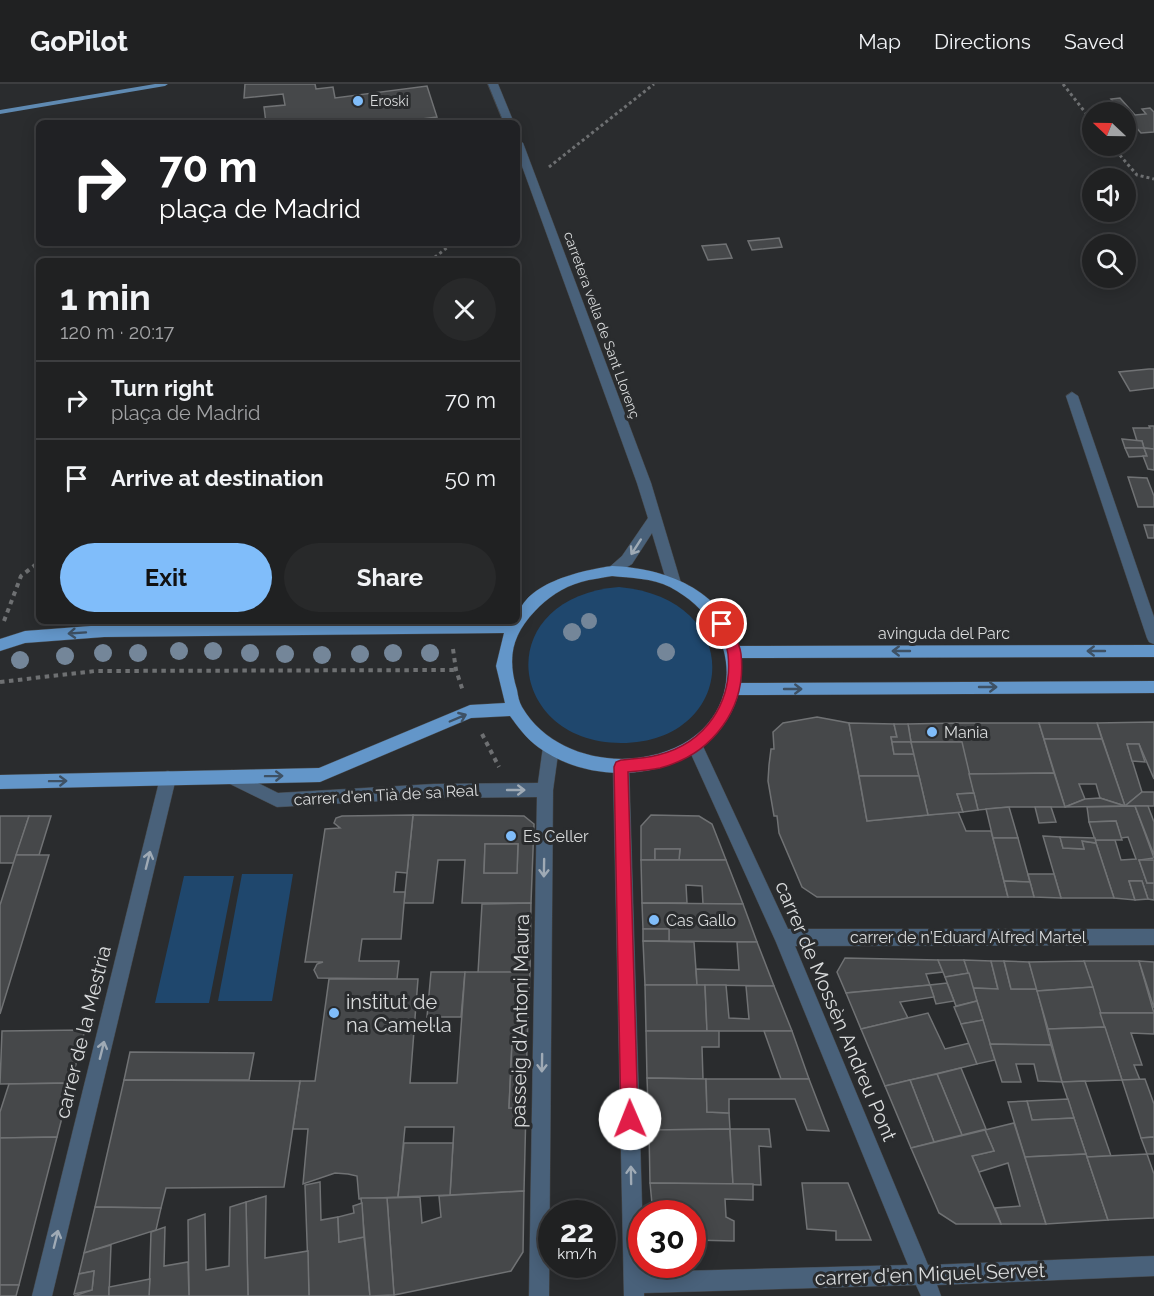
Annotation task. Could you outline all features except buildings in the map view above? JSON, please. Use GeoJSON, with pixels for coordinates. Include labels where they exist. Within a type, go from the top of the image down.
{"type":"FeatureCollection","features":[{"type":"Feature","properties":{"kind":"main road"},"geometry":{"type":"LineString","coordinates":[[515,624],[503,668],[514,709],[530,730],[551,747],[584,761],[621,767],[660,761],[695,745],[721,720],[735,689],[734,652],[722,624],[702,600],[674,583],[644,573],[612,571],[572,579],[537,598],[520,619]]}},
{"type":"Feature","properties":{"kind":"main road"},"geometry":{"type":"LineString","coordinates":[[0,645],[25,637],[104,631],[513,627]]}},
{"type":"Feature","properties":{"kind":"main road","name":"avinguda del Parc"},"geometry":{"type":"LineString","coordinates":[[734,652],[1154,651]]}},
{"type":"Feature","properties":{"kind":"main road"},"geometry":{"type":"LineString","coordinates":[[735,689],[1154,687]]}},
{"type":"Feature","properties":{"kind":"main road","name":"carrer d'en Tià de sa Real"},"geometry":{"type":"LineString","coordinates":[[0,782],[320,775],[470,712],[514,709]]}},
{"type":"Feature","properties":{"kind":"street"},"geometry":{"type":"LineString","coordinates":[[493,84],[508,120]]}},
{"type":"Feature","properties":{"kind":"street","name":"carretera vella de Sant Llorenç"},"geometry":{"type":"LineString","coordinates":[[520,148],[644,483],[674,583]]}},
{"type":"Feature","properties":{"kind":"street"},"geometry":{"type":"LineString","coordinates":[[1072,396],[1154,638]]}},
{"type":"Feature","properties":{"kind":"street"},"geometry":{"type":"LineString","coordinates":[[612,571],[627,560],[655,518]]}},
{"type":"Feature","properties":{"kind":"street","name":"carrer de Mossèn Andreu Pont"},"geometry":{"type":"LineString","coordinates":[[695,745],[783,938],[930,1296]]}},
{"type":"Feature","properties":{"kind":"street","name":"passeig d'Antoni Maura"},"geometry":{"type":"LineString","coordinates":[[539,1296],[545,790],[551,747]]}},
{"type":"Feature","properties":{"kind":"street"},"geometry":{"type":"LineString","coordinates":[[621,767],[634,1290]]}},
{"type":"Feature","properties":{"kind":"street","name":"carrer d'en Tià de sa Real"},"geometry":{"type":"LineString","coordinates":[[232,777],[277,800],[435,791],[545,790]]}},
{"type":"Feature","properties":{"kind":"street","name":"carrer de la Mestria"},"geometry":{"type":"LineString","coordinates":[[42,1296],[168,778]]}},
{"type":"Feature","properties":{"kind":"street","name":"carrer de n'Eduard Alfred Martel"},"geometry":{"type":"LineString","coordinates":[[783,938],[1154,937]]}},
{"type":"Feature","properties":{"kind":"street","name":"carrer d'en Miquel Servet"},"geometry":{"type":"LineString","coordinates":[[634,1290],[1154,1266]]}},
{"type":"Feature","properties":{"kind":"path"},"geometry":{"type":"LineString","coordinates":[[533,182],[555,161],[654,84]]}},
{"type":"Feature","properties":{"kind":"path"},"geometry":{"type":"LineString","coordinates":[[1063,84],[1082,108]]}},
{"type":"Feature","properties":{"kind":"path"},"geometry":{"type":"LineString","coordinates":[[1121,156],[1137,175],[1154,179]]}},
{"type":"Feature","properties":{"kind":"path"},"geometry":{"type":"LineString","coordinates":[[434,258],[449,246]]}},
{"type":"Feature","properties":{"kind":"path"},"geometry":{"type":"LineString","coordinates":[[3,625],[21,576],[36,564]]}},
{"type":"Feature","properties":{"kind":"path"},"geometry":{"type":"LineString","coordinates":[[0,682],[95,671],[456,670]]}},
{"type":"Feature","properties":{"kind":"shaded area"},"geometry":{"type":"Polygon","coordinates":[[[619,587],[661,597],[690,616],[707,642],[712,670],[706,697],[688,720],[660,737],[621,743],[583,737],[554,720],[536,697],[528,669],[532,641],[548,616],[577,597],[619,587]]]}},
{"type":"Feature","properties":{"kind":"shaded area"},"geometry":{"type":"Polygon","coordinates":[[[242,874],[293,874],[272,1001],[218,1001],[242,874]]]}},
{"type":"Feature","properties":{"kind":"shaded area"},"geometry":{"type":"Polygon","coordinates":[[[184,876],[234,876],[209,1003],[155,1003],[184,876]]]}},
{"type":"Feature","properties":{"kind":"waterway"},"geometry":{"type":"LineString","coordinates":[[0,112],[165,84]]}},
{"type":"Feature","properties":{"kind":"place","name":"Eroski"},"geometry":{"type":"Point","coordinates":[358,101]}},
{"type":"Feature","properties":{"kind":"place","name":"Mania"},"geometry":{"type":"Point","coordinates":[932,732]}},
{"type":"Feature","properties":{"kind":"place","name":"Es Celler"},"geometry":{"type":"Point","coordinates":[511,836]}},
{"type":"Feature","properties":{"kind":"place","name":"Cas Gallo"},"geometry":{"type":"Point","coordinates":[654,920]}},
{"type":"Feature","properties":{"kind":"place","name":"institut de na Camel·la"},"geometry":{"type":"Point","coordinates":[334,1013]}},
{"type":"Feature","properties":{"kind":"route"},"geometry":{"type":"LineString","coordinates":[[630,1119],[621,767],[660,761],[695,745],[721,720],[735,689],[734,652],[722,624]]}}]}
